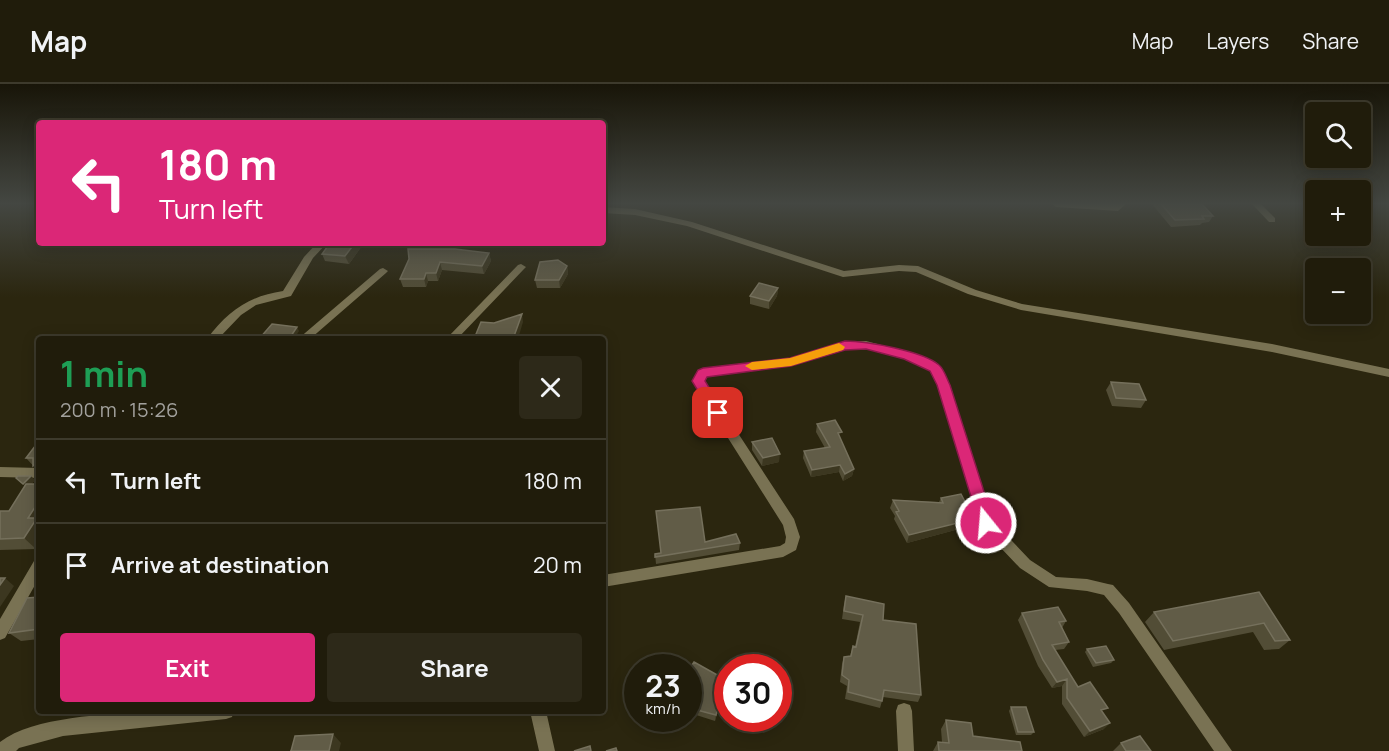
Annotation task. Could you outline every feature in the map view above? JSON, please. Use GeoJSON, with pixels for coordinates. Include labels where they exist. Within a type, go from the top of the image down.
{"type":"FeatureCollection","features":[{"type":"Feature","properties":{"kind":"street"},"geometry":{"type":"LineString","coordinates":[[722,235],[843,274],[899,268],[918,269],[972,292],[1021,307],[1272,348],[1389,373]]}},
{"type":"Feature","properties":{"kind":"street"},"geometry":{"type":"LineString","coordinates":[[215,336],[247,303],[269,296],[287,294],[309,257],[319,246]]}},
{"type":"Feature","properties":{"kind":"street"},"geometry":{"type":"LineString","coordinates":[[454,336],[521,267]]}},
{"type":"Feature","properties":{"kind":"street"},"geometry":{"type":"LineString","coordinates":[[307,336],[383,271]]}},
{"type":"Feature","properties":{"kind":"street"},"geometry":{"type":"LineString","coordinates":[[606,580],[783,551],[791,546],[793,537],[789,523],[707,397],[698,381],[703,373],[791,362],[845,346],[866,345],[908,356],[935,368],[944,385],[986,523],[1025,564],[1054,583],[1087,585],[1108,590],[1124,608],[1224,751]]}},
{"type":"Feature","properties":{"kind":"street"},"geometry":{"type":"LineString","coordinates":[[0,472],[36,473]]}},
{"type":"Feature","properties":{"kind":"street"},"geometry":{"type":"LineString","coordinates":[[0,633],[36,570]]}},
{"type":"Feature","properties":{"kind":"street"},"geometry":{"type":"LineString","coordinates":[[904,711],[906,751]]}},
{"type":"Feature","properties":{"kind":"street"},"geometry":{"type":"LineString","coordinates":[[2,751],[15,741],[63,728],[179,714]]}},
{"type":"Feature","properties":{"kind":"street"},"geometry":{"type":"LineString","coordinates":[[539,714],[547,751]]}},
{"type":"Feature","properties":{"kind":"building"},"geometry":{"type":"Polygon","coordinates":[[[328,246],[353,246],[345,256],[322,254],[328,246]]]}},
{"type":"Feature","properties":{"kind":"building"},"geometry":{"type":"Polygon","coordinates":[[[408,249],[455,249],[489,253],[482,266],[440,262],[436,273],[426,273],[424,279],[400,279],[409,259],[408,249]]]}},
{"type":"Feature","properties":{"kind":"building"},"geometry":{"type":"Polygon","coordinates":[[[558,260],[567,266],[559,280],[535,280],[540,262],[558,260]]]}},
{"type":"Feature","properties":{"kind":"building"},"geometry":{"type":"Polygon","coordinates":[[[759,283],[778,288],[769,301],[750,296],[759,283]]]}},
{"type":"Feature","properties":{"kind":"building"},"geometry":{"type":"Polygon","coordinates":[[[522,314],[514,336],[475,336],[481,322],[494,323],[522,314]]]}},
{"type":"Feature","properties":{"kind":"building"},"geometry":{"type":"Polygon","coordinates":[[[272,324],[297,327],[291,336],[262,336],[272,324]]]}},
{"type":"Feature","properties":{"kind":"building"},"geometry":{"type":"Polygon","coordinates":[[[1111,382],[1139,384],[1146,400],[1116,398],[1111,382]]]}},
{"type":"Feature","properties":{"kind":"building"},"geometry":{"type":"Polygon","coordinates":[[[835,420],[842,432],[838,433],[854,469],[845,474],[840,465],[812,470],[804,451],[830,447],[817,424],[835,420]]]}},
{"type":"Feature","properties":{"kind":"building"},"geometry":{"type":"Polygon","coordinates":[[[772,438],[780,454],[763,458],[752,442],[772,438]]]}},
{"type":"Feature","properties":{"kind":"building"},"geometry":{"type":"Polygon","coordinates":[[[36,445],[36,464],[33,466],[33,458],[26,458],[36,445]]]}},
{"type":"Feature","properties":{"kind":"building"},"geometry":{"type":"Polygon","coordinates":[[[31,476],[23,484],[16,478],[31,476]]]}},
{"type":"Feature","properties":{"kind":"building"},"geometry":{"type":"Polygon","coordinates":[[[26,484],[36,484],[36,506],[28,518],[36,520],[24,538],[0,539],[0,511],[9,511],[26,484]]]}},
{"type":"Feature","properties":{"kind":"building"},"geometry":{"type":"Polygon","coordinates":[[[961,494],[974,519],[909,535],[896,512],[899,511],[893,500],[943,503],[941,498],[961,494]]]}},
{"type":"Feature","properties":{"kind":"building"},"geometry":{"type":"Polygon","coordinates":[[[700,507],[705,542],[736,534],[740,543],[655,557],[655,554],[661,553],[656,511],[700,507]]]}},
{"type":"Feature","properties":{"kind":"building"},"geometry":{"type":"Polygon","coordinates":[[[1259,592],[1290,640],[1275,641],[1264,623],[1173,641],[1154,612],[1259,592]]]}},
{"type":"Feature","properties":{"kind":"building"},"geometry":{"type":"Polygon","coordinates":[[[846,596],[884,604],[883,620],[916,624],[921,695],[884,690],[882,701],[848,692],[849,680],[842,675],[844,657],[851,656],[853,646],[856,647],[863,615],[844,611],[846,596]]]}},
{"type":"Feature","properties":{"kind":"building"},"geometry":{"type":"Polygon","coordinates":[[[36,597],[36,629],[9,633],[27,598],[36,597]]]}},
{"type":"Feature","properties":{"kind":"building"},"geometry":{"type":"Polygon","coordinates":[[[1058,607],[1066,621],[1059,622],[1069,642],[1052,645],[1078,687],[1090,682],[1108,708],[1101,710],[1110,723],[1090,731],[1067,698],[1067,679],[1057,682],[1043,660],[1022,613],[1058,607]]]}},
{"type":"Feature","properties":{"kind":"building"},"geometry":{"type":"Polygon","coordinates":[[[1106,646],[1114,660],[1096,663],[1087,649],[1106,646]]]}},
{"type":"Feature","properties":{"kind":"building"},"geometry":{"type":"Polygon","coordinates":[[[702,666],[714,673],[714,714],[702,711],[702,666]]]}},
{"type":"Feature","properties":{"kind":"building"},"geometry":{"type":"Polygon","coordinates":[[[1011,707],[1026,707],[1034,732],[1018,732],[1011,707]]]}},
{"type":"Feature","properties":{"kind":"building"},"geometry":{"type":"Polygon","coordinates":[[[946,720],[971,723],[973,736],[1020,742],[1022,751],[939,751],[938,742],[949,743],[946,720]]]}},
{"type":"Feature","properties":{"kind":"building"},"geometry":{"type":"Polygon","coordinates":[[[333,734],[329,751],[291,751],[295,736],[333,734]]]}},
{"type":"Feature","properties":{"kind":"building"},"geometry":{"type":"Polygon","coordinates":[[[1140,736],[1151,751],[1126,751],[1121,743],[1140,736]]]}},
{"type":"Feature","properties":{"kind":"building"},"geometry":{"type":"Polygon","coordinates":[[[590,746],[591,751],[574,751],[590,746]]]}},
{"type":"Feature","properties":{"kind":"slow traffic"},"geometry":{"type":"LineString","coordinates":[[752,366],[791,362],[839,347]]}},
{"type":"Feature","properties":{"kind":"route"},"geometry":{"type":"LineString","coordinates":[[718,413],[698,381],[703,373],[791,362],[845,346],[866,345],[908,356],[935,368],[944,385],[986,523]]}}]}
